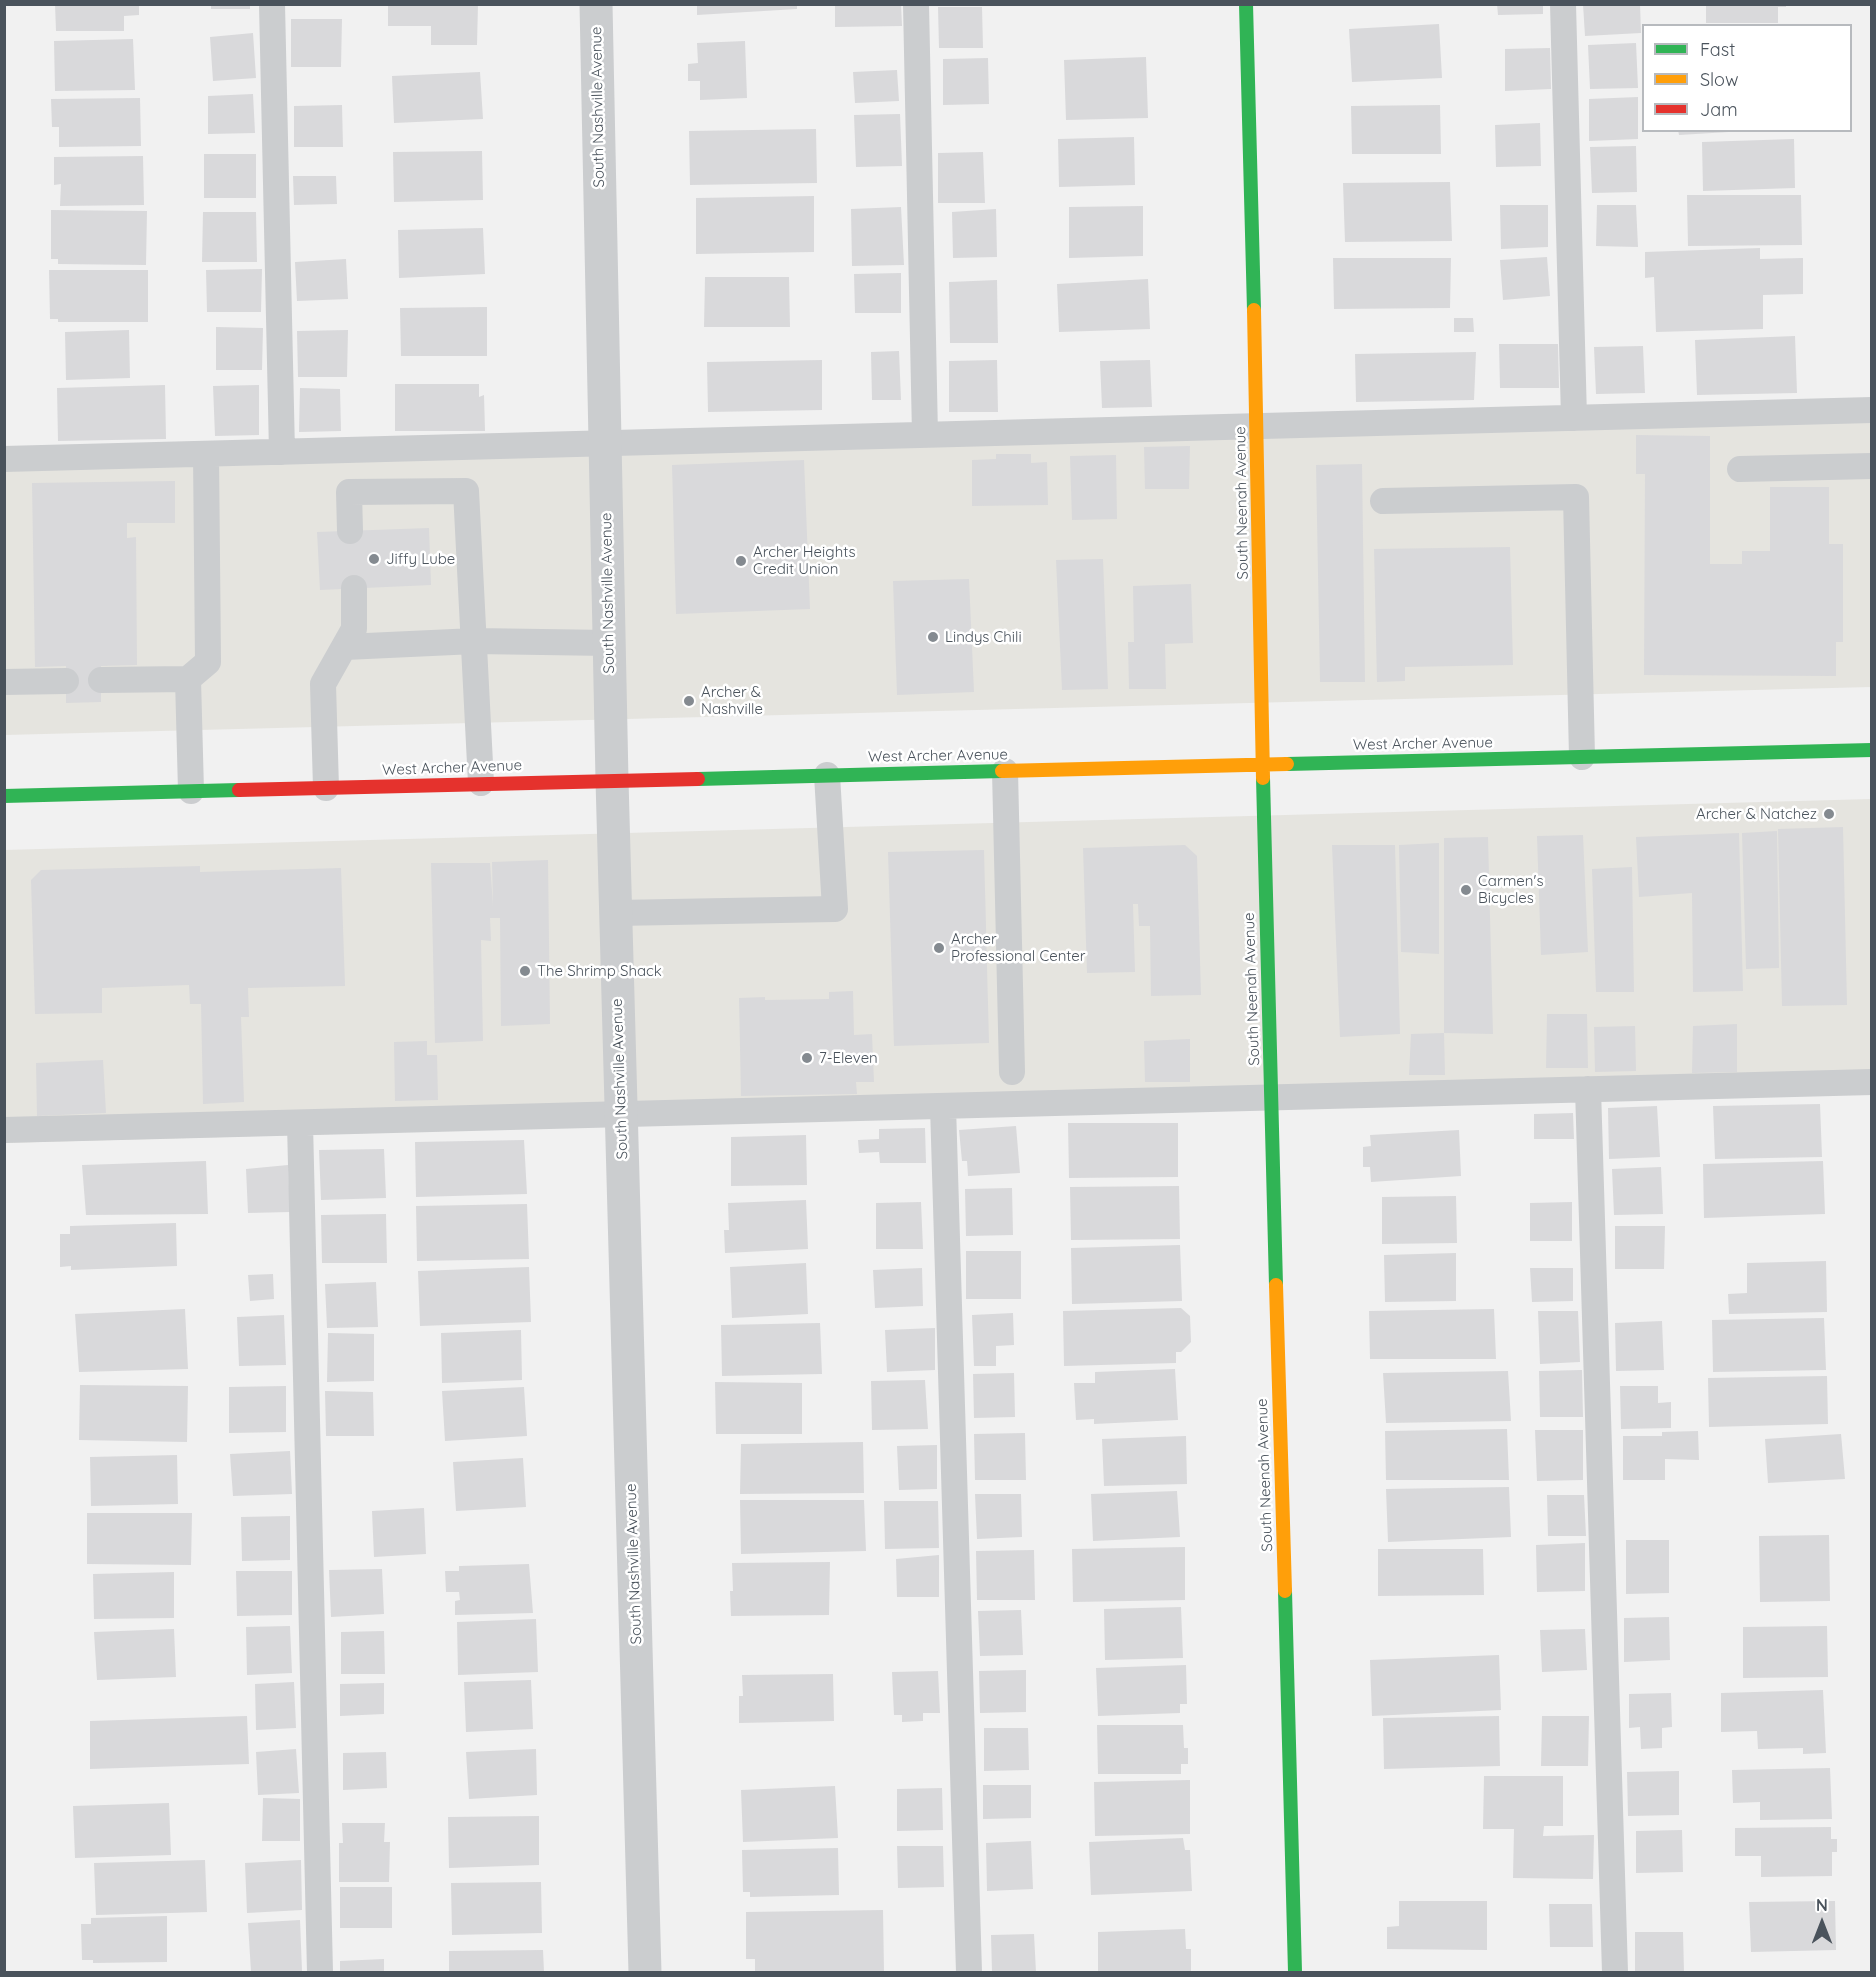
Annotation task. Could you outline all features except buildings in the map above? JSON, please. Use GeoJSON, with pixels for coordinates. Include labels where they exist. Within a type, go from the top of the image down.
{"type":"FeatureCollection","features":[{"type":"Feature","properties":{"kind":"street","name":"South Nashville Avenue"},"geometry":{"type":"LineString","coordinates":[[596,4],[612,780],[645,1972]]}},
{"type":"Feature","properties":{"kind":"street","name":"South Neenah Avenue"},"geometry":{"type":"LineString","coordinates":[[1246,4],[1257,426],[1262,764],[1295,1972]]}},
{"type":"Feature","properties":{"kind":"street","name":"West Archer Avenue"},"geometry":{"type":"LineString","coordinates":[[4,796],[1872,750]]}},
{"type":"Feature","properties":{"kind":"lane"},"geometry":{"type":"LineString","coordinates":[[272,4],[282,452]]}},
{"type":"Feature","properties":{"kind":"lane"},"geometry":{"type":"LineString","coordinates":[[916,4],[925,435]]}},
{"type":"Feature","properties":{"kind":"lane"},"geometry":{"type":"LineString","coordinates":[[1563,4],[1574,418]]}},
{"type":"Feature","properties":{"kind":"lane"},"geometry":{"type":"LineString","coordinates":[[4,459],[1872,410]]}},
{"type":"Feature","properties":{"kind":"lane"},"geometry":{"type":"LineString","coordinates":[[101,680],[188,679],[208,663],[206,454]]}},
{"type":"Feature","properties":{"kind":"lane"},"geometry":{"type":"LineString","coordinates":[[1740,469],[1872,466]]}},
{"type":"Feature","properties":{"kind":"lane"},"geometry":{"type":"LineString","coordinates":[[350,531],[349,492],[466,491],[481,783]]}},
{"type":"Feature","properties":{"kind":"lane"},"geometry":{"type":"LineString","coordinates":[[1383,501],[1576,497],[1582,757]]}},
{"type":"Feature","properties":{"kind":"lane"},"geometry":{"type":"LineString","coordinates":[[326,788],[323,684],[354,629],[354,588]]}},
{"type":"Feature","properties":{"kind":"lane"},"geometry":{"type":"LineString","coordinates":[[345,647],[475,641],[609,643]]}},
{"type":"Feature","properties":{"kind":"lane"},"geometry":{"type":"LineString","coordinates":[[188,679],[191,791]]}},
{"type":"Feature","properties":{"kind":"lane"},"geometry":{"type":"LineString","coordinates":[[4,682],[66,681]]}},
{"type":"Feature","properties":{"kind":"lane"},"geometry":{"type":"LineString","coordinates":[[1005,771],[1012,1072]]}},
{"type":"Feature","properties":{"kind":"lane"},"geometry":{"type":"LineString","coordinates":[[616,913],[836,909],[827,775]]}},
{"type":"Feature","properties":{"kind":"lane"},"geometry":{"type":"LineString","coordinates":[[4,1130],[1872,1082]]}},
{"type":"Feature","properties":{"kind":"lane"},"geometry":{"type":"LineString","coordinates":[[1588,1089],[1615,1972]]}},
{"type":"Feature","properties":{"kind":"lane"},"geometry":{"type":"LineString","coordinates":[[943,1106],[969,1972]]}},
{"type":"Feature","properties":{"kind":"lane"},"geometry":{"type":"LineString","coordinates":[[300,1123],[320,1972]]}},
{"type":"Feature","properties":{"kind":"shaded area"},"geometry":{"type":"Polygon","coordinates":[[[1871,411],[1871,687],[5,735],[4,465],[1871,411]]]}},
{"type":"Feature","properties":{"kind":"shaded area"},"geometry":{"type":"Polygon","coordinates":[[[1871,799],[1871,1092],[5,1143],[4,850],[1871,799]]]}},
{"type":"Feature","properties":{"kind":"traffic: fast"},"geometry":{"type":"LineString","coordinates":[[1246,4],[1254,310]]}},
{"type":"Feature","properties":{"kind":"traffic: fast"},"geometry":{"type":"LineString","coordinates":[[1287,764],[1872,750]]}},
{"type":"Feature","properties":{"kind":"traffic: fast"},"geometry":{"type":"LineString","coordinates":[[698,779],[1002,771]]}},
{"type":"Feature","properties":{"kind":"traffic: fast"},"geometry":{"type":"LineString","coordinates":[[1263,778],[1276,1285]]}},
{"type":"Feature","properties":{"kind":"traffic: fast"},"geometry":{"type":"LineString","coordinates":[[4,796],[239,790]]}},
{"type":"Feature","properties":{"kind":"traffic: fast"},"geometry":{"type":"LineString","coordinates":[[1285,1591],[1295,1972]]}},
{"type":"Feature","properties":{"kind":"traffic: slow"},"geometry":{"type":"LineString","coordinates":[[1254,310],[1263,778]]}},
{"type":"Feature","properties":{"kind":"traffic: slow"},"geometry":{"type":"LineString","coordinates":[[1002,771],[1287,764]]}},
{"type":"Feature","properties":{"kind":"traffic: slow"},"geometry":{"type":"LineString","coordinates":[[1276,1285],[1285,1591]]}},
{"type":"Feature","properties":{"kind":"traffic: jam"},"geometry":{"type":"LineString","coordinates":[[239,790],[698,779]]}},
{"type":"Feature","properties":{"kind":"place","name":"Jiffy Lube"},"geometry":{"type":"Point","coordinates":[374,559]}},
{"type":"Feature","properties":{"kind":"place","name":"Archer Heights Credit Union"},"geometry":{"type":"Point","coordinates":[741,561]}},
{"type":"Feature","properties":{"kind":"place","name":"Lindys Chili"},"geometry":{"type":"Point","coordinates":[933,637]}},
{"type":"Feature","properties":{"kind":"place","name":"Archer & Nashville"},"geometry":{"type":"Point","coordinates":[689,701]}},
{"type":"Feature","properties":{"kind":"place","name":"Archer & Natchez"},"geometry":{"type":"Point","coordinates":[1829,814]}},
{"type":"Feature","properties":{"kind":"place","name":"Carmen's Bicycles"},"geometry":{"type":"Point","coordinates":[1466,890]}},
{"type":"Feature","properties":{"kind":"place","name":"Archer Professional Center"},"geometry":{"type":"Point","coordinates":[939,948]}},
{"type":"Feature","properties":{"kind":"place","name":"The Shrimp Shack"},"geometry":{"type":"Point","coordinates":[525,971]}},
{"type":"Feature","properties":{"kind":"place","name":"7-Eleven"},"geometry":{"type":"Point","coordinates":[807,1058]}}]}
